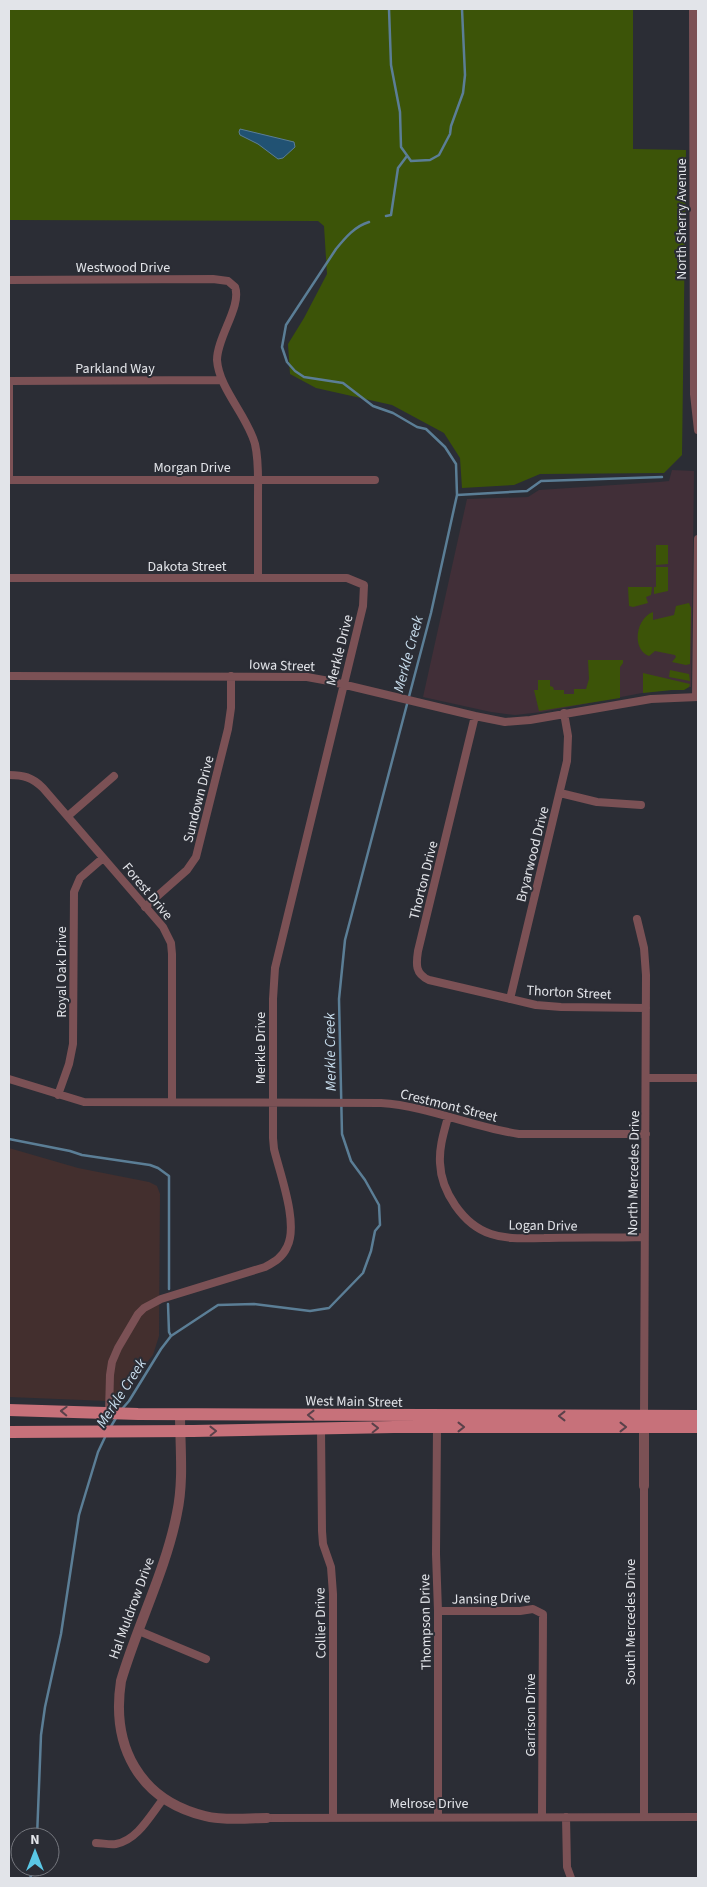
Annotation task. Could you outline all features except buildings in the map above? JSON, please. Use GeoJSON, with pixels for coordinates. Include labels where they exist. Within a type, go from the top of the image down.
{"type":"FeatureCollection","features":[{"type":"Feature","properties":{"kind":"main road","name":"West Main Street"},"geometry":{"type":"LineString","coordinates":[[9,1410],[138,1414],[644,1422],[698,1427]]}},
{"type":"Feature","properties":{"kind":"main road","name":"West Main Street"},"geometry":{"type":"LineString","coordinates":[[9,1432],[437,1427],[644,1422],[698,1416]]}},
{"type":"Feature","properties":{"kind":"street","name":"North Sherry Avenue"},"geometry":{"type":"LineString","coordinates":[[693,9],[696,42],[696,356],[694,394],[698,430]]}},
{"type":"Feature","properties":{"kind":"street","name":"Westwood Drive"},"geometry":{"type":"LineString","coordinates":[[9,280],[212,279],[228,281],[235,287],[236,302],[218,352],[218,368],[222,380]]}},
{"type":"Feature","properties":{"kind":"street","name":"Parkland Way"},"geometry":{"type":"LineString","coordinates":[[9,381],[222,380]]}},
{"type":"Feature","properties":{"kind":"street"},"geometry":{"type":"LineString","coordinates":[[222,380],[240,409],[252,434],[258,466],[258,578]]}},
{"type":"Feature","properties":{"kind":"street"},"geometry":{"type":"LineString","coordinates":[[9,381],[9,480]]}},
{"type":"Feature","properties":{"kind":"street","name":"Morgan Drive"},"geometry":{"type":"LineString","coordinates":[[9,480],[375,480]]}},
{"type":"Feature","properties":{"kind":"street"},"geometry":{"type":"LineString","coordinates":[[697,697],[698,539]]}},
{"type":"Feature","properties":{"kind":"street","name":"Dakota Street"},"geometry":{"type":"LineString","coordinates":[[9,578],[347,578],[364,585]]}},
{"type":"Feature","properties":{"kind":"street","name":"Merkle Drive"},"geometry":{"type":"LineString","coordinates":[[111,1413],[110,1375],[112,1362],[138,1314],[144,1308],[161,1300],[264,1267],[278,1260],[288,1247],[290,1218],[274,1149],[273,1006],[275,968],[363,606],[364,585]]}},
{"type":"Feature","properties":{"kind":"street","name":"Iowa Street"},"geometry":{"type":"LineString","coordinates":[[9,676],[308,677],[475,716],[516,722],[651,699],[697,697]]}},
{"type":"Feature","properties":{"kind":"street","name":"Sundown Drive"},"geometry":{"type":"LineString","coordinates":[[145,906],[187,870],[196,857],[228,729],[231,708],[231,676]]}},
{"type":"Feature","properties":{"kind":"street","name":"Bryarwood Drive"},"geometry":{"type":"LineString","coordinates":[[510,999],[560,793],[569,748],[568,726],[564,713]]}},
{"type":"Feature","properties":{"kind":"street","name":"Thorton Drive"},"geometry":{"type":"LineString","coordinates":[[475,716],[416,966],[421,976],[429,980],[492,995]]}},
{"type":"Feature","properties":{"kind":"street","name":"Forest Drive"},"geometry":{"type":"LineString","coordinates":[[9,775],[27,777],[37,782],[163,927],[171,943],[172,1102]]}},
{"type":"Feature","properties":{"kind":"street"},"geometry":{"type":"LineString","coordinates":[[68,816],[114,776]]}},
{"type":"Feature","properties":{"kind":"street"},"geometry":{"type":"LineString","coordinates":[[560,793],[597,802],[641,805]]}},
{"type":"Feature","properties":{"kind":"street","name":"Royal Oak Drive"},"geometry":{"type":"LineString","coordinates":[[58,1095],[69,1064],[73,1044],[74,892],[80,878],[103,858]]}},
{"type":"Feature","properties":{"kind":"street","name":"North Mercedes Drive"},"geometry":{"type":"LineString","coordinates":[[637,919],[645,958],[646,1008],[644,1422]]}},
{"type":"Feature","properties":{"kind":"street","name":"Thorton Street"},"geometry":{"type":"LineString","coordinates":[[492,995],[536,1005],[646,1008]]}},
{"type":"Feature","properties":{"kind":"street"},"geometry":{"type":"LineString","coordinates":[[646,1078],[698,1078]]}},
{"type":"Feature","properties":{"kind":"street","name":"Crestmont Street"},"geometry":{"type":"LineString","coordinates":[[9,1079],[84,1102],[382,1102],[405,1105],[519,1134],[646,1134]]}},
{"type":"Feature","properties":{"kind":"street","name":"Logan Drive"},"geometry":{"type":"LineString","coordinates":[[448,1117],[441,1147],[441,1171],[452,1200],[465,1217],[478,1228],[493,1235],[510,1237],[644,1238]]}},
{"type":"Feature","properties":{"kind":"street","name":"Hal Muldrow Drive"},"geometry":{"type":"LineString","coordinates":[[164,1798],[154,1791],[137,1772],[124,1747],[119,1726],[118,1705],[120,1681],[139,1631],[178,1512],[181,1460],[180,1414]]}},
{"type":"Feature","properties":{"kind":"street","name":"South Mercedes Drive"},"geometry":{"type":"LineString","coordinates":[[644,1422],[644,1817]]}},
{"type":"Feature","properties":{"kind":"street","name":"Thompson Drive"},"geometry":{"type":"LineString","coordinates":[[437,1427],[438,1817]]}},
{"type":"Feature","properties":{"kind":"street","name":"Collier Drive"},"geometry":{"type":"LineString","coordinates":[[321,1429],[322,1531],[323,1544],[330,1567],[333,1594],[333,1818]]}},
{"type":"Feature","properties":{"kind":"street","name":"Jansing Drive"},"geometry":{"type":"LineString","coordinates":[[438,1611],[520,1611],[533,1609],[543,1614]]}},
{"type":"Feature","properties":{"kind":"street","name":"Garrison Drive"},"geometry":{"type":"LineString","coordinates":[[542,1816],[543,1614]]}},
{"type":"Feature","properties":{"kind":"street"},"geometry":{"type":"LineString","coordinates":[[139,1631],[206,1659]]}},
{"type":"Feature","properties":{"kind":"street"},"geometry":{"type":"LineString","coordinates":[[96,1843],[116,1844],[133,1835],[144,1825],[164,1798]]}},
{"type":"Feature","properties":{"kind":"street","name":"Melrose Drive"},"geometry":{"type":"LineString","coordinates":[[164,1798],[205,1816],[231,1818],[698,1817]]}},
{"type":"Feature","properties":{"kind":"street"},"geometry":{"type":"LineString","coordinates":[[566,1817],[567,1867],[571,1878]]}},
{"type":"Feature","properties":{"kind":"shaded area"},"geometry":{"type":"Polygon","coordinates":[[[672,470],[694,471],[691,687],[642,693],[542,712],[515,715],[491,712],[423,697],[467,499],[528,497],[539,490],[669,481],[672,470]]]}},
{"type":"Feature","properties":{"kind":"shaded area"},"geometry":{"type":"Polygon","coordinates":[[[9,1148],[78,1168],[149,1182],[157,1186],[160,1194],[159,1336],[153,1355],[129,1384],[117,1404],[107,1401],[9,1397],[9,1148]]]}},
{"type":"Feature","properties":{"kind":"shaded area"},"geometry":{"type":"Polygon","coordinates":[[[361,1877],[563,1878],[361,1878],[361,1877]]]}},
{"type":"Feature","properties":{"kind":"green space"},"geometry":{"type":"Polygon","coordinates":[[[9,9],[633,9],[633,149],[686,150],[682,455],[664,473],[540,474],[514,485],[462,488],[460,458],[444,433],[392,405],[316,388],[290,374],[288,344],[327,274],[324,226],[318,221],[9,220],[9,9]]]}},
{"type":"Feature","properties":{"kind":"green space"},"geometry":{"type":"Polygon","coordinates":[[[656,545],[668,545],[668,564],[656,565],[656,545]]]}},
{"type":"Feature","properties":{"kind":"green space"},"geometry":{"type":"Polygon","coordinates":[[[656,567],[668,567],[668,591],[654,594],[654,587],[656,587],[656,567]]]}},
{"type":"Feature","properties":{"kind":"green space"},"geometry":{"type":"Polygon","coordinates":[[[628,587],[652,587],[651,595],[646,597],[648,603],[633,607],[629,606],[628,587]]]}},
{"type":"Feature","properties":{"kind":"green space"},"geometry":{"type":"Polygon","coordinates":[[[689,603],[691,608],[690,664],[672,662],[676,657],[675,655],[655,651],[649,656],[643,652],[638,641],[638,634],[647,615],[653,612],[653,620],[674,615],[676,606],[689,603]]]}},
{"type":"Feature","properties":{"kind":"green space"},"geometry":{"type":"Polygon","coordinates":[[[588,660],[623,660],[620,667],[620,698],[539,711],[534,690],[538,690],[538,680],[550,680],[550,686],[554,690],[564,690],[564,694],[574,694],[574,689],[586,689],[589,679],[588,660]]]}},
{"type":"Feature","properties":{"kind":"green space"},"geometry":{"type":"Polygon","coordinates":[[[670,670],[689,674],[690,681],[669,677],[670,670]]]}},
{"type":"Feature","properties":{"kind":"green space"},"geometry":{"type":"Polygon","coordinates":[[[643,673],[690,684],[684,690],[643,693],[643,673]]]}},
{"type":"Feature","properties":{"kind":"water"},"geometry":{"type":"Polygon","coordinates":[[[240,129],[294,142],[295,147],[283,158],[278,159],[258,144],[240,135],[240,129]]]}},
{"type":"Feature","properties":{"kind":"waterway","name":"Merkle Creek"},"geometry":{"type":"LineString","coordinates":[[389,9],[391,65],[400,112],[401,147],[411,161],[430,160],[439,155],[450,134],[463,93],[465,75],[462,9]]}},
{"type":"Feature","properties":{"kind":"waterway","name":"Merkle Creek"},"geometry":{"type":"LineString","coordinates":[[386,216],[391,215],[398,168],[407,156]]}},
{"type":"Feature","properties":{"kind":"waterway","name":"Merkle Creek"},"geometry":{"type":"LineString","coordinates":[[122,1409],[171,1336],[218,1305],[254,1304],[310,1311],[329,1308],[363,1273],[371,1251],[375,1231],[380,1225],[379,1205],[365,1180],[351,1161],[342,1134],[339,999],[345,940],[431,613],[457,495],[456,464],[445,447],[426,429],[417,427],[393,413],[373,406],[343,383],[304,377],[295,371],[287,362],[282,347],[286,325],[336,249],[355,229],[369,222]]}},
{"type":"Feature","properties":{"kind":"waterway"},"geometry":{"type":"LineString","coordinates":[[457,495],[527,491],[541,481],[662,477]]}},
{"type":"Feature","properties":{"kind":"waterway"},"geometry":{"type":"LineString","coordinates":[[9,1139],[82,1155],[150,1165],[169,1176],[169,1289]]}},
{"type":"Feature","properties":{"kind":"waterway"},"geometry":{"type":"LineString","coordinates":[[168,1304],[169,1332],[171,1336]]}},
{"type":"Feature","properties":{"kind":"waterway","name":"Merkle Creek"},"geometry":{"type":"LineString","coordinates":[[110,1428],[116,1418]]}},
{"type":"Feature","properties":{"kind":"waterway","name":"Merkle Creek"},"geometry":{"type":"LineString","coordinates":[[37,1827],[41,1735],[45,1707],[61,1634],[79,1515],[98,1452],[106,1435]]}}]}
